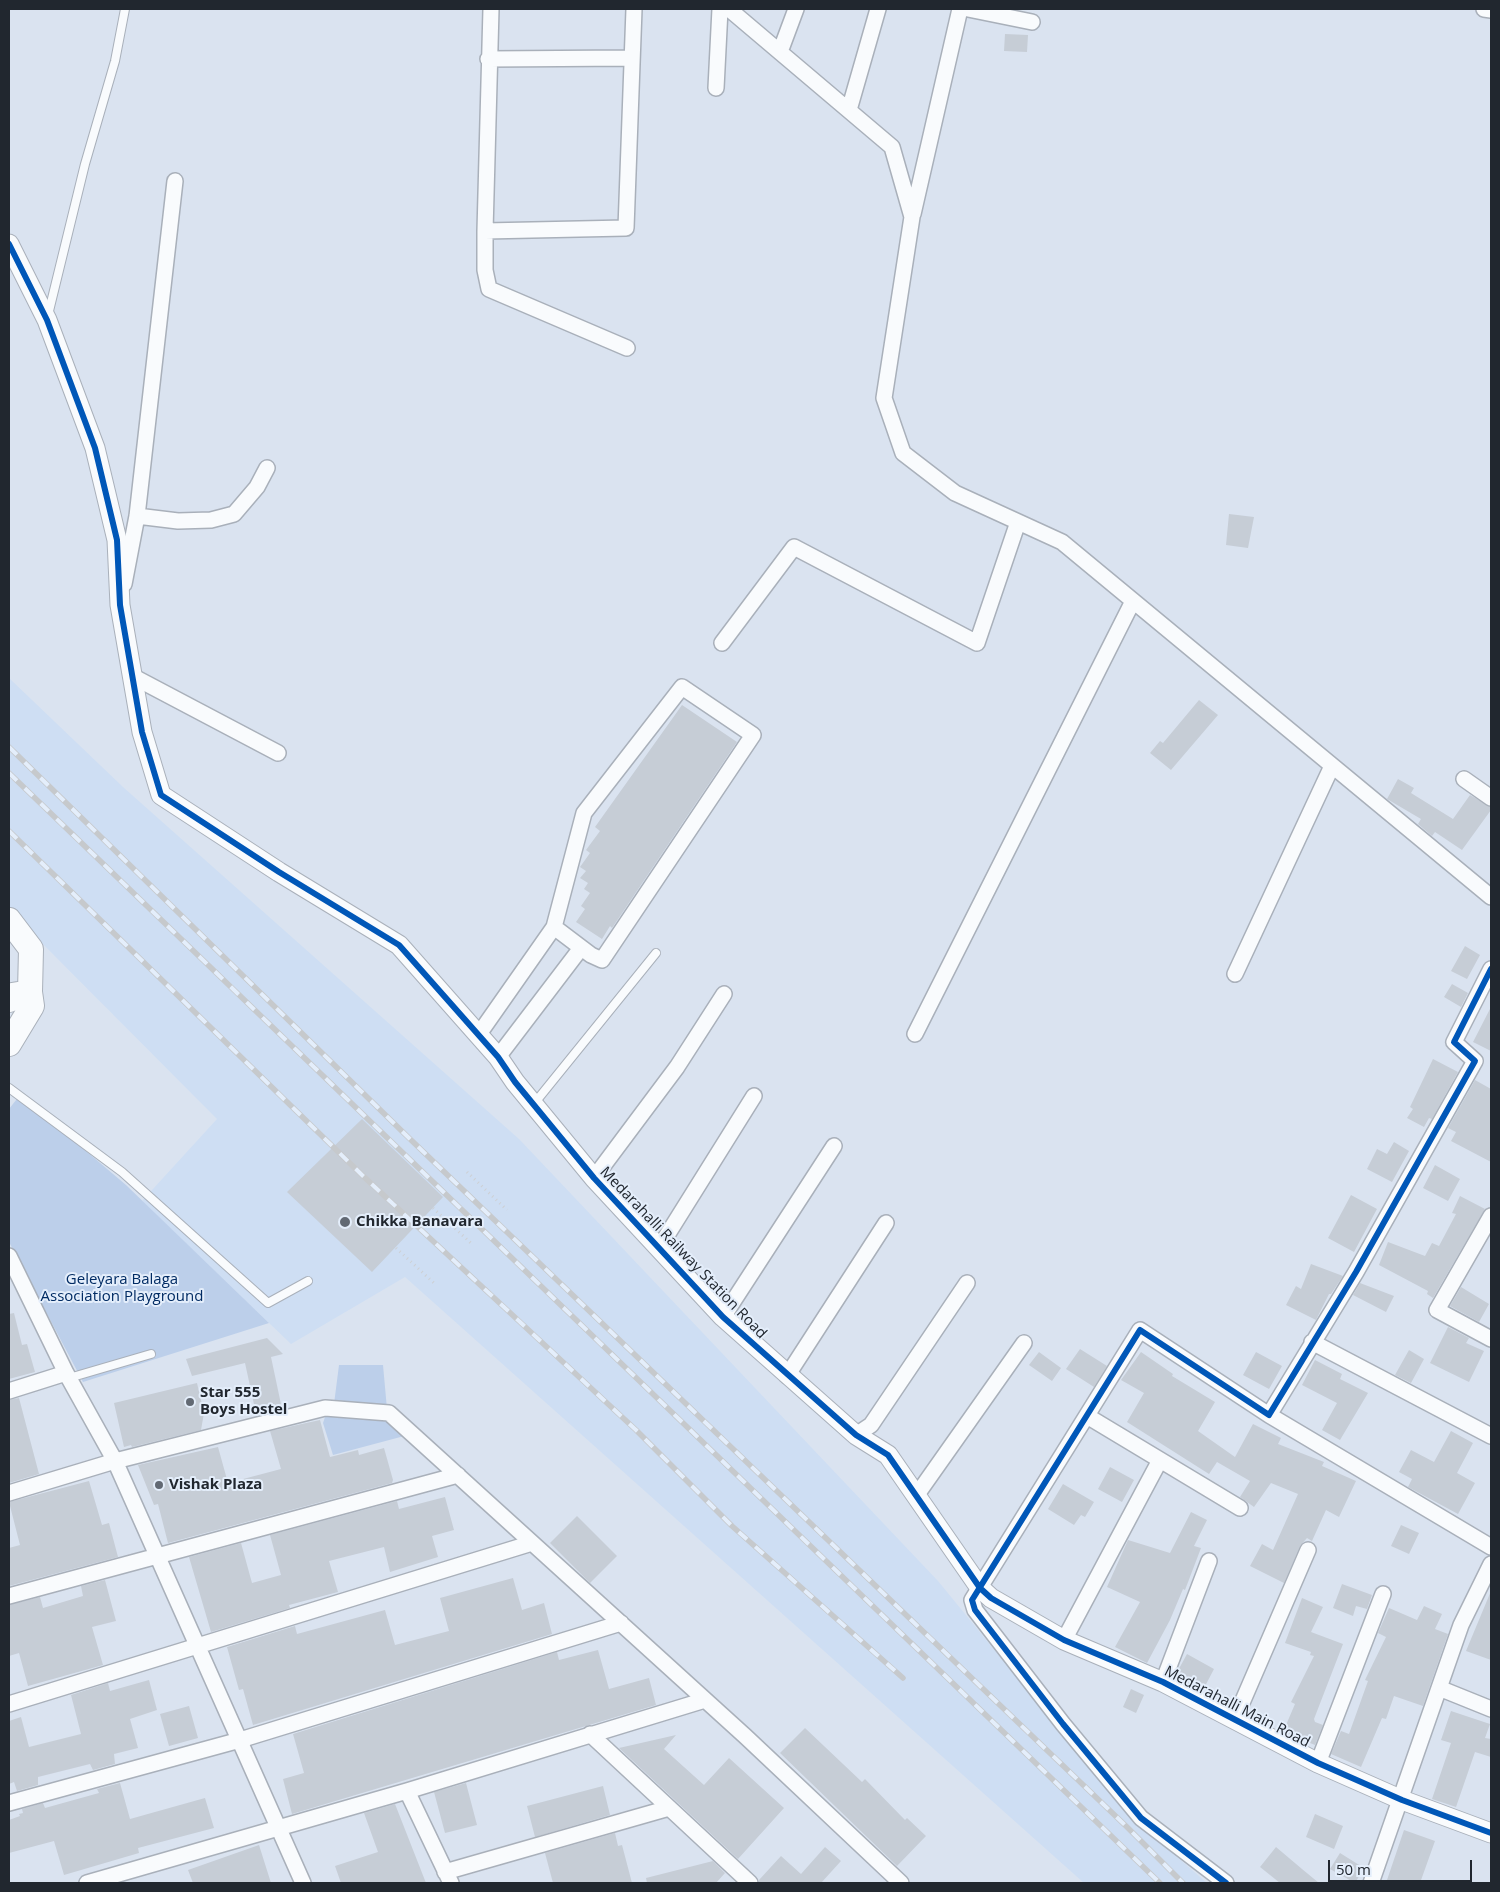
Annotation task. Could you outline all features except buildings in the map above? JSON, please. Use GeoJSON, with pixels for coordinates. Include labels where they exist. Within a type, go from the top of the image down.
{"type":"FeatureCollection","features":[{"type":"Feature","properties":{"kind":"main road"},"geometry":{"type":"LineString","coordinates":[[9,920],[32,948],[19,996],[32,1006],[9,1044]]}},
{"type":"Feature","properties":{"kind":"street"},"geometry":{"type":"LineString","coordinates":[[491,9],[488,59],[485,231],[485,270],[489,289],[627,348]]}},
{"type":"Feature","properties":{"kind":"street"},"geometry":{"type":"LineString","coordinates":[[485,231],[626,228],[634,9]]}},
{"type":"Feature","properties":{"kind":"street"},"geometry":{"type":"LineString","coordinates":[[716,88],[720,9]]}},
{"type":"Feature","properties":{"kind":"street"},"geometry":{"type":"LineString","coordinates":[[729,9],[892,147],[912,217]]}},
{"type":"Feature","properties":{"kind":"street"},"geometry":{"type":"LineString","coordinates":[[780,52],[796,9]]}},
{"type":"Feature","properties":{"kind":"street"},"geometry":{"type":"LineString","coordinates":[[849,110],[878,9]]}},
{"type":"Feature","properties":{"kind":"street"},"geometry":{"type":"LineString","coordinates":[[960,9],[912,217],[884,398],[903,453],[955,493],[1062,542],[1491,897]]}},
{"type":"Feature","properties":{"kind":"street"},"geometry":{"type":"LineString","coordinates":[[968,9],[1032,22]]}},
{"type":"Feature","properties":{"kind":"street"},"geometry":{"type":"LineString","coordinates":[[1484,9],[1491,10]]}},
{"type":"Feature","properties":{"kind":"street"},"geometry":{"type":"LineString","coordinates":[[488,59],[631,58]]}},
{"type":"Feature","properties":{"kind":"street"},"geometry":{"type":"LineString","coordinates":[[120,604],[137,516],[175,181]]}},
{"type":"Feature","properties":{"kind":"street","name":"Medarahalli Railway Station Road"},"geometry":{"type":"LineString","coordinates":[[9,244],[47,320],[95,448],[117,540],[120,604],[142,732],[161,795],[279,872],[399,945],[498,1056],[534,1105],[594,1178],[723,1317],[787,1376],[856,1435],[888,1456],[980,1588]]}},
{"type":"Feature","properties":{"kind":"street"},"geometry":{"type":"LineString","coordinates":[[137,516],[178,521],[211,520],[234,514],[257,487],[267,468]]}},
{"type":"Feature","properties":{"kind":"street"},"geometry":{"type":"LineString","coordinates":[[722,643],[794,548],[978,643],[1018,522]]}},
{"type":"Feature","properties":{"kind":"street"},"geometry":{"type":"LineString","coordinates":[[915,1034],[1133,601]]}},
{"type":"Feature","properties":{"kind":"street"},"geometry":{"type":"LineString","coordinates":[[132,676],[278,753]]}},
{"type":"Feature","properties":{"kind":"street"},"geometry":{"type":"LineString","coordinates":[[479,1034],[554,927],[584,813],[682,687],[753,736],[602,960],[591,955],[554,927]]}},
{"type":"Feature","properties":{"kind":"street"},"geometry":{"type":"LineString","coordinates":[[1235,974],[1332,766]]}},
{"type":"Feature","properties":{"kind":"street"},"geometry":{"type":"LineString","coordinates":[[1464,779],[1491,798]]}},
{"type":"Feature","properties":{"kind":"street"},"geometry":{"type":"LineString","coordinates":[[498,1056],[581,948]]}},
{"type":"Feature","properties":{"kind":"street"},"geometry":{"type":"LineString","coordinates":[[1269,1415],[1356,1272],[1475,1061],[1454,1042],[1491,970]]}},
{"type":"Feature","properties":{"kind":"street"},"geometry":{"type":"LineString","coordinates":[[594,1178],[677,1067],[724,994]]}},
{"type":"Feature","properties":{"kind":"street"},"geometry":{"type":"LineString","coordinates":[[659,1248],[754,1096]]}},
{"type":"Feature","properties":{"kind":"street"},"geometry":{"type":"LineString","coordinates":[[723,1317],[834,1146]]}},
{"type":"Feature","properties":{"kind":"street"},"geometry":{"type":"LineString","coordinates":[[1491,1216],[1437,1310],[1491,1339]]}},
{"type":"Feature","properties":{"kind":"street"},"geometry":{"type":"LineString","coordinates":[[787,1376],[886,1223]]}},
{"type":"Feature","properties":{"kind":"street"},"geometry":{"type":"LineString","coordinates":[[9,1256],[67,1375],[115,1461],[159,1556],[303,1883]]}},
{"type":"Feature","properties":{"kind":"street"},"geometry":{"type":"LineString","coordinates":[[856,1435],[871,1425],[967,1283]]}},
{"type":"Feature","properties":{"kind":"street"},"geometry":{"type":"LineString","coordinates":[[1226,1883],[1141,1818],[1063,1724],[974,1610],[972,1600],[1140,1330],[1269,1415],[1491,1547]]}},
{"type":"Feature","properties":{"kind":"street"},"geometry":{"type":"LineString","coordinates":[[1312,1342],[1491,1436]]}},
{"type":"Feature","properties":{"kind":"street"},"geometry":{"type":"LineString","coordinates":[[916,1496],[1024,1343]]}},
{"type":"Feature","properties":{"kind":"street"},"geometry":{"type":"LineString","coordinates":[[9,1392],[67,1375]]}},
{"type":"Feature","properties":{"kind":"street"},"geometry":{"type":"LineString","coordinates":[[9,1493],[115,1461],[325,1408],[388,1414],[532,1542],[901,1883]]}},
{"type":"Feature","properties":{"kind":"street"},"geometry":{"type":"LineString","coordinates":[[1087,1416],[1240,1508]]}},
{"type":"Feature","properties":{"kind":"street"},"geometry":{"type":"LineString","coordinates":[[1064,1640],[1160,1460]]}},
{"type":"Feature","properties":{"kind":"street"},"geometry":{"type":"LineString","coordinates":[[9,1596],[458,1475]]}},
{"type":"Feature","properties":{"kind":"street"},"geometry":{"type":"LineString","coordinates":[[9,1704],[532,1542]]}},
{"type":"Feature","properties":{"kind":"street"},"geometry":{"type":"LineString","coordinates":[[1234,1719],[1308,1550]]}},
{"type":"Feature","properties":{"kind":"street"},"geometry":{"type":"LineString","coordinates":[[1163,1682],[1209,1561]]}},
{"type":"Feature","properties":{"kind":"street"},"geometry":{"type":"LineString","coordinates":[[1371,1883],[1402,1800],[1461,1625],[1491,1564]]}},
{"type":"Feature","properties":{"kind":"street","name":"Medarahalli Main Road"},"geometry":{"type":"LineString","coordinates":[[980,1588],[991,1598],[1064,1640],[1163,1682],[1318,1763],[1402,1800],[1491,1833]]}},
{"type":"Feature","properties":{"kind":"street"},"geometry":{"type":"LineString","coordinates":[[1318,1763],[1383,1594]]}},
{"type":"Feature","properties":{"kind":"street"},"geometry":{"type":"LineString","coordinates":[[9,1802],[240,1740],[620,1623]]}},
{"type":"Feature","properties":{"kind":"street"},"geometry":{"type":"LineString","coordinates":[[1439,1688],[1491,1709]]}},
{"type":"Feature","properties":{"kind":"street"},"geometry":{"type":"LineString","coordinates":[[87,1883],[407,1791],[704,1700]]}},
{"type":"Feature","properties":{"kind":"street"},"geometry":{"type":"LineString","coordinates":[[590,1734],[750,1883]]}},
{"type":"Feature","properties":{"kind":"street"},"geometry":{"type":"LineString","coordinates":[[407,1791],[448,1878],[670,1808]]}},
{"type":"Feature","properties":{"kind":"lane"},"geometry":{"type":"LineString","coordinates":[[47,320],[85,164],[115,61],[125,9]]}},
{"type":"Feature","properties":{"kind":"lane"},"geometry":{"type":"LineString","coordinates":[[534,1105],[656,953]]}},
{"type":"Feature","properties":{"kind":"lane"},"geometry":{"type":"LineString","coordinates":[[9,1088],[122,1172],[268,1303],[308,1282]]}},
{"type":"Feature","properties":{"kind":"lane"},"geometry":{"type":"LineString","coordinates":[[67,1375],[150,1354]]}},
{"type":"Feature","properties":{"kind":"path"},"geometry":{"type":"LineString","coordinates":[[467,1172],[507,1210]]}},
{"type":"Feature","properties":{"kind":"path"},"geometry":{"type":"LineString","coordinates":[[433,1208],[473,1245]]}},
{"type":"Feature","properties":{"kind":"path"},"geometry":{"type":"LineString","coordinates":[[396,1248],[434,1284]]}},
{"type":"Feature","properties":{"kind":"shaded area"},"geometry":{"type":"Polygon","coordinates":[[[9,678],[123,787],[519,1139],[938,1581],[1132,1818],[1207,1883],[1084,1883],[405,1277],[291,1344],[142,1201],[217,1119],[9,910],[9,678]]]}},
{"type":"Feature","properties":{"kind":"green space","name":"Geleyara Balaga Association Playground"},"geometry":{"type":"Polygon","coordinates":[[[20,1095],[126,1185],[269,1323],[83,1382],[9,1242],[9,1109],[20,1095]]]}},
{"type":"Feature","properties":{"kind":"green space"},"geometry":{"type":"Polygon","coordinates":[[[339,1365],[383,1365],[387,1409],[334,1404],[339,1365]]]}},
{"type":"Feature","properties":{"kind":"green space"},"geometry":{"type":"Polygon","coordinates":[[[327,1411],[387,1416],[408,1435],[333,1455],[323,1423],[327,1411]]]}},
{"type":"Feature","properties":{"kind":"railway"},"geometry":{"type":"LineString","coordinates":[[9,747],[410,1139],[1127,1827],[1183,1883]]}},
{"type":"Feature","properties":{"kind":"railway"},"geometry":{"type":"LineString","coordinates":[[9,773],[1160,1883]]}},
{"type":"Feature","properties":{"kind":"railway"},"geometry":{"type":"LineString","coordinates":[[9,831],[362,1175],[636,1430],[732,1526],[903,1678]]}},
{"type":"Feature","properties":{"kind":"cycle path"},"geometry":{"type":"LineString","coordinates":[[9,244],[47,320],[95,448],[117,540],[120,605],[142,732],[161,795],[279,872],[399,945],[498,1057],[515,1082],[594,1178],[723,1317],[856,1435],[888,1455],[980,1588],[991,1598],[1064,1640],[1163,1682],[1318,1763],[1402,1800],[1491,1833]]}},
{"type":"Feature","properties":{"kind":"cycle path"},"geometry":{"type":"LineString","coordinates":[[1226,1883],[1141,1818],[1063,1724],[975,1610],[972,1600],[1140,1330],[1269,1415],[1356,1272],[1475,1061],[1454,1042],[1491,969]]}},
{"type":"Feature","properties":{"kind":"place","name":"Chikka Banavara"},"geometry":{"type":"Point","coordinates":[345,1222]}},
{"type":"Feature","properties":{"kind":"place","name":"Star 555 Boys Hostel"},"geometry":{"type":"Point","coordinates":[190,1402]}},
{"type":"Feature","properties":{"kind":"place","name":"Vishak Plaza"},"geometry":{"type":"Point","coordinates":[159,1485]}}]}
